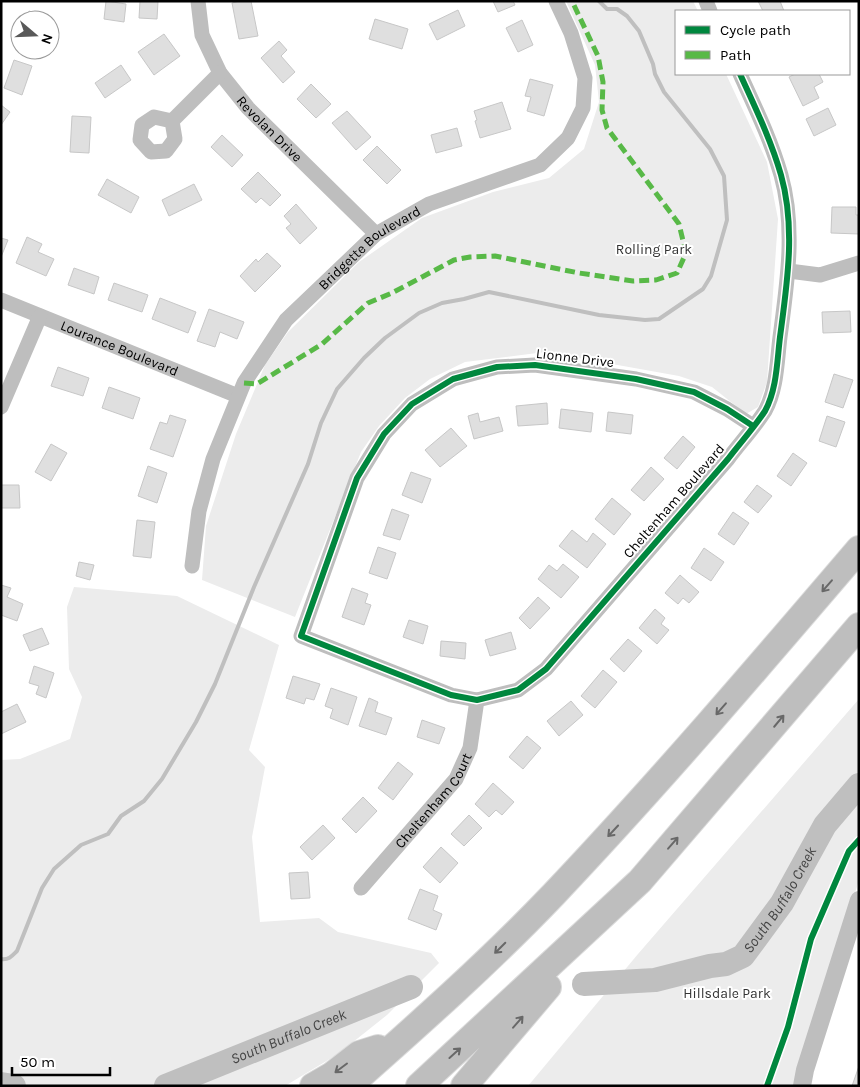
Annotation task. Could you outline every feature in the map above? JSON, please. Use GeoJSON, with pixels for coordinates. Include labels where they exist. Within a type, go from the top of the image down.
{"type":"FeatureCollection","features":[{"type":"Feature","properties":{"kind":"highway"},"geometry":{"type":"LineString","coordinates":[[349,1086],[484,964],[552,896],[660,780],[859,549]]}},
{"type":"Feature","properties":{"kind":"highway"},"geometry":{"type":"LineString","coordinates":[[464,1086],[859,626]]}},
{"type":"Feature","properties":{"kind":"highway"},"geometry":{"type":"LineString","coordinates":[[419,1086],[640,881]]}},
{"type":"Feature","properties":{"kind":"highway"},"geometry":{"type":"LineString","coordinates":[[313,1086],[332,1075],[359,1054],[400,1041]]}},
{"type":"Feature","properties":{"kind":"street","name":"Revolan Drive"},"geometry":{"type":"LineString","coordinates":[[198,1],[202,35],[220,73],[248,108],[376,234]]}},
{"type":"Feature","properties":{"kind":"street","name":"Bridgette Boulevard"},"geometry":{"type":"LineString","coordinates":[[192,566],[199,511],[214,459],[238,396],[244,383],[286,320],[376,234],[429,204],[540,165],[568,138],[583,108],[585,78],[571,33],[556,1]]}},
{"type":"Feature","properties":{"kind":"street"},"geometry":{"type":"LineString","coordinates":[[172,121],[220,73]]}},
{"type":"Feature","properties":{"kind":"street","name":"Cheltenham Boulevard"},"geometry":{"type":"LineString","coordinates":[[301,636],[451,695],[477,700],[518,690],[546,669],[721,466],[753,426],[765,410],[774,388],[789,271],[788,217],[782,176],[765,130],[740,75]]}},
{"type":"Feature","properties":{"kind":"street"},"geometry":{"type":"LineString","coordinates":[[789,271],[820,275],[859,264]]}},
{"type":"Feature","properties":{"kind":"street","name":"Lourance Boulevard"},"geometry":{"type":"LineString","coordinates":[[1,300],[238,396]]}},
{"type":"Feature","properties":{"kind":"street"},"geometry":{"type":"LineString","coordinates":[[1,407],[40,316]]}},
{"type":"Feature","properties":{"kind":"street","name":"Lionne Drive"},"geometry":{"type":"LineString","coordinates":[[301,636],[357,478],[384,434],[412,404],[454,379],[496,367],[535,364],[636,379],[694,392],[727,409],[753,426]]}},
{"type":"Feature","properties":{"kind":"street","name":"Cheltenham Court"},"geometry":{"type":"LineString","coordinates":[[361,888],[456,779],[470,748],[477,700]]}},
{"type":"Feature","properties":{"kind":"street"},"geometry":{"type":"LineString","coordinates":[[802,1086],[805,1070],[859,900]]}},
{"type":"Feature","properties":{"kind":"green space","name":"Rolling Park"},"geometry":{"type":"Polygon","coordinates":[[[566,1],[693,1],[698,10],[675,10],[675,75],[726,75],[767,162],[778,219],[767,382],[758,407],[746,414],[712,387],[679,376],[545,352],[465,362],[430,379],[405,398],[379,426],[361,452],[295,617],[202,580],[206,526],[236,434],[265,365],[288,332],[359,262],[422,218],[493,192],[549,178],[584,149],[599,102],[595,65],[566,1]]]}},
{"type":"Feature","properties":{"kind":"green space"},"geometry":{"type":"Polygon","coordinates":[[[74,587],[177,596],[279,645],[249,750],[265,767],[252,837],[260,922],[319,918],[338,932],[431,953],[439,963],[387,1015],[338,1054],[285,1086],[1,1086],[1,760],[20,759],[70,739],[82,697],[69,669],[67,607],[74,587]]]}},
{"type":"Feature","properties":{"kind":"green space","name":"Hillsdale Park"},"geometry":{"type":"Polygon","coordinates":[[[859,699],[859,880],[796,1086],[528,1086],[638,954],[859,699]]]}},
{"type":"Feature","properties":{"kind":"building"},"geometry":{"type":"Polygon","coordinates":[[[106,1],[126,4],[124,22],[104,19],[106,1]]]}},
{"type":"Feature","properties":{"kind":"building"},"geometry":{"type":"Polygon","coordinates":[[[140,1],[158,1],[157,19],[139,18],[140,1]]]}},
{"type":"Feature","properties":{"kind":"building"},"geometry":{"type":"Polygon","coordinates":[[[251,1],[258,36],[239,39],[232,3],[251,1]]]}},
{"type":"Feature","properties":{"kind":"building"},"geometry":{"type":"Polygon","coordinates":[[[493,1],[513,1],[515,5],[498,12],[493,1]]]}},
{"type":"Feature","properties":{"kind":"building"},"geometry":{"type":"Polygon","coordinates":[[[758,1],[780,1],[784,10],[762,10],[758,1]]]}},
{"type":"Feature","properties":{"kind":"building"},"geometry":{"type":"Polygon","coordinates":[[[458,10],[465,26],[437,40],[429,24],[458,10]]]}},
{"type":"Feature","properties":{"kind":"building"},"geometry":{"type":"Polygon","coordinates":[[[375,19],[408,29],[402,49],[369,39],[375,19]]]}},
{"type":"Feature","properties":{"kind":"building"},"geometry":{"type":"Polygon","coordinates":[[[522,20],[533,45],[518,52],[506,28],[522,20]]]}},
{"type":"Feature","properties":{"kind":"building"},"geometry":{"type":"Polygon","coordinates":[[[164,34],[180,56],[154,75],[138,52],[164,34]]]}},
{"type":"Feature","properties":{"kind":"building"},"geometry":{"type":"Polygon","coordinates":[[[279,41],[287,50],[281,56],[295,72],[283,83],[261,58],[279,41]]]}},
{"type":"Feature","properties":{"kind":"building"},"geometry":{"type":"Polygon","coordinates":[[[14,60],[32,66],[22,95],[4,88],[14,60]]]}},
{"type":"Feature","properties":{"kind":"building"},"geometry":{"type":"Polygon","coordinates":[[[121,65],[131,80],[105,98],[95,83],[121,65]]]}},
{"type":"Feature","properties":{"kind":"building"},"geometry":{"type":"Polygon","coordinates":[[[793,75],[820,75],[823,82],[814,87],[819,98],[803,106],[789,77],[793,75]]]}},
{"type":"Feature","properties":{"kind":"building"},"geometry":{"type":"Polygon","coordinates":[[[530,79],[553,85],[544,116],[527,111],[531,97],[525,96],[530,79]]]}},
{"type":"Feature","properties":{"kind":"building"},"geometry":{"type":"Polygon","coordinates":[[[311,84],[331,104],[316,118],[297,99],[311,84]]]}},
{"type":"Feature","properties":{"kind":"building"},"geometry":{"type":"Polygon","coordinates":[[[502,102],[511,129],[480,138],[474,111],[502,102]]]}},
{"type":"Feature","properties":{"kind":"building"},"geometry":{"type":"Polygon","coordinates":[[[1,105],[10,112],[1,125],[1,105]]]}},
{"type":"Feature","properties":{"kind":"building"},"geometry":{"type":"Polygon","coordinates":[[[828,108],[836,125],[814,136],[806,119],[828,108]]]}},
{"type":"Feature","properties":{"kind":"building"},"geometry":{"type":"Polygon","coordinates":[[[347,111],[371,137],[356,150],[332,123],[347,111]]]}},
{"type":"Feature","properties":{"kind":"building"},"geometry":{"type":"Polygon","coordinates":[[[72,116],[91,117],[89,153],[70,152],[72,116]]]}},
{"type":"Feature","properties":{"kind":"building"},"geometry":{"type":"Polygon","coordinates":[[[457,128],[462,146],[436,153],[431,135],[457,128]]]}},
{"type":"Feature","properties":{"kind":"building"},"geometry":{"type":"Polygon","coordinates":[[[222,135],[243,155],[232,167],[211,147],[222,135]]]}},
{"type":"Feature","properties":{"kind":"building"},"geometry":{"type":"Polygon","coordinates":[[[377,146],[401,170],[387,184],[363,160],[377,146]]]}},
{"type":"Feature","properties":{"kind":"building"},"geometry":{"type":"Polygon","coordinates":[[[258,172],[281,195],[270,206],[261,198],[256,203],[241,189],[258,172]]]}},
{"type":"Feature","properties":{"kind":"building"},"geometry":{"type":"Polygon","coordinates":[[[107,179],[139,197],[131,213],[98,195],[107,179]]]}},
{"type":"Feature","properties":{"kind":"building"},"geometry":{"type":"Polygon","coordinates":[[[194,184],[202,200],[169,216],[162,200],[194,184]]]}},
{"type":"Feature","properties":{"kind":"building"},"geometry":{"type":"Polygon","coordinates":[[[296,204],[317,228],[300,244],[286,228],[291,224],[284,216],[296,204]]]}},
{"type":"Feature","properties":{"kind":"building"},"geometry":{"type":"Polygon","coordinates":[[[832,207],[856,207],[856,215],[859,215],[859,234],[831,233],[832,207]]]}},
{"type":"Feature","properties":{"kind":"building"},"geometry":{"type":"Polygon","coordinates":[[[27,237],[42,244],[38,252],[54,259],[46,276],[16,263],[27,237]]]}},
{"type":"Feature","properties":{"kind":"building"},"geometry":{"type":"Polygon","coordinates":[[[1,238],[8,240],[1,257],[1,238]]]}},
{"type":"Feature","properties":{"kind":"building"},"geometry":{"type":"Polygon","coordinates":[[[267,253],[281,266],[255,292],[240,276],[256,259],[258,262],[267,253]]]}},
{"type":"Feature","properties":{"kind":"building"},"geometry":{"type":"Polygon","coordinates":[[[74,268],[99,277],[94,294],[68,285],[74,268]]]}},
{"type":"Feature","properties":{"kind":"building"},"geometry":{"type":"Polygon","coordinates":[[[114,283],[148,295],[142,312],[108,300],[114,283]]]}},
{"type":"Feature","properties":{"kind":"building"},"geometry":{"type":"Polygon","coordinates":[[[160,298],[196,312],[188,333],[152,319],[160,298]]]}},
{"type":"Feature","properties":{"kind":"building"},"geometry":{"type":"Polygon","coordinates":[[[209,309],[244,322],[237,339],[220,332],[215,347],[197,341],[209,309]]]}},
{"type":"Feature","properties":{"kind":"building"},"geometry":{"type":"Polygon","coordinates":[[[850,311],[851,332],[823,333],[822,312],[850,311]]]}},
{"type":"Feature","properties":{"kind":"building"},"geometry":{"type":"Polygon","coordinates":[[[58,367],[89,378],[83,396],[51,386],[58,367]]]}},
{"type":"Feature","properties":{"kind":"building"},"geometry":{"type":"Polygon","coordinates":[[[834,374],[853,380],[843,408],[825,402],[834,374]]]}},
{"type":"Feature","properties":{"kind":"building"},"geometry":{"type":"Polygon","coordinates":[[[109,387],[140,398],[133,419],[102,408],[109,387]]]}},
{"type":"Feature","properties":{"kind":"building"},"geometry":{"type":"Polygon","coordinates":[[[547,403],[548,424],[518,426],[516,406],[547,403]]]}},
{"type":"Feature","properties":{"kind":"building"},"geometry":{"type":"Polygon","coordinates":[[[561,409],[593,413],[591,432],[559,428],[561,409]]]}},
{"type":"Feature","properties":{"kind":"building"},"geometry":{"type":"Polygon","coordinates":[[[608,412],[633,415],[631,434],[606,431],[608,412]]]}},
{"type":"Feature","properties":{"kind":"building"},"geometry":{"type":"Polygon","coordinates":[[[478,413],[480,422],[499,417],[503,431],[474,439],[468,416],[478,413]]]}},
{"type":"Feature","properties":{"kind":"building"},"geometry":{"type":"Polygon","coordinates":[[[170,415],[186,420],[173,457],[150,449],[160,422],[167,424],[170,415]]]}},
{"type":"Feature","properties":{"kind":"building"},"geometry":{"type":"Polygon","coordinates":[[[827,416],[845,422],[836,447],[819,441],[827,416]]]}},
{"type":"Feature","properties":{"kind":"building"},"geometry":{"type":"Polygon","coordinates":[[[451,428],[467,446],[440,467],[425,450],[451,428]]]}},
{"type":"Feature","properties":{"kind":"building"},"geometry":{"type":"Polygon","coordinates":[[[683,436],[695,447],[677,469],[664,458],[683,436]]]}},
{"type":"Feature","properties":{"kind":"building"},"geometry":{"type":"Polygon","coordinates":[[[51,444],[67,453],[51,481],[35,472],[51,444]]]}},
{"type":"Feature","properties":{"kind":"building"},"geometry":{"type":"Polygon","coordinates":[[[793,453],[807,463],[791,486],[777,476],[793,453]]]}},
{"type":"Feature","properties":{"kind":"building"},"geometry":{"type":"Polygon","coordinates":[[[148,466],[167,473],[157,503],[138,496],[148,466]]]}},
{"type":"Feature","properties":{"kind":"building"},"geometry":{"type":"Polygon","coordinates":[[[651,467],[664,479],[644,501],[631,490],[651,467]]]}},
{"type":"Feature","properties":{"kind":"building"},"geometry":{"type":"Polygon","coordinates":[[[411,472],[431,479],[422,503],[402,495],[411,472]]]}},
{"type":"Feature","properties":{"kind":"building"},"geometry":{"type":"Polygon","coordinates":[[[1,485],[19,485],[20,508],[1,508],[1,485]]]}},
{"type":"Feature","properties":{"kind":"building"},"geometry":{"type":"Polygon","coordinates":[[[757,485],[772,496],[758,513],[744,502],[757,485]]]}},
{"type":"Feature","properties":{"kind":"building"},"geometry":{"type":"Polygon","coordinates":[[[612,498],[631,514],[614,535],[595,519],[612,498]]]}},
{"type":"Feature","properties":{"kind":"building"},"geometry":{"type":"Polygon","coordinates":[[[392,509],[409,515],[400,540],[383,535],[392,509]]]}},
{"type":"Feature","properties":{"kind":"building"},"geometry":{"type":"Polygon","coordinates":[[[733,512],[749,523],[734,545],[718,534],[733,512]]]}},
{"type":"Feature","properties":{"kind":"building"},"geometry":{"type":"Polygon","coordinates":[[[137,520],[155,522],[151,558],[133,556],[137,520]]]}},
{"type":"Feature","properties":{"kind":"building"},"geometry":{"type":"Polygon","coordinates":[[[572,530],[587,542],[593,533],[606,544],[587,568],[559,546],[572,530]]]}},
{"type":"Feature","properties":{"kind":"building"},"geometry":{"type":"Polygon","coordinates":[[[378,547],[396,553],[387,579],[369,573],[378,547]]]}},
{"type":"Feature","properties":{"kind":"building"},"geometry":{"type":"Polygon","coordinates":[[[704,548],[724,562],[711,581],[691,568],[704,548]]]}},
{"type":"Feature","properties":{"kind":"building"},"geometry":{"type":"Polygon","coordinates":[[[79,562],[94,565],[90,580],[76,576],[79,562]]]}},
{"type":"Feature","properties":{"kind":"building"},"geometry":{"type":"Polygon","coordinates":[[[563,564],[579,577],[561,598],[538,579],[549,565],[557,571],[563,564]]]}},
{"type":"Feature","properties":{"kind":"building"},"geometry":{"type":"Polygon","coordinates":[[[680,575],[699,592],[689,603],[683,598],[678,604],[665,593],[680,575]]]}},
{"type":"Feature","properties":{"kind":"building"},"geometry":{"type":"Polygon","coordinates":[[[1,585],[11,588],[7,597],[23,604],[17,621],[1,615],[1,585]]]}},
{"type":"Feature","properties":{"kind":"building"},"geometry":{"type":"Polygon","coordinates":[[[352,588],[368,594],[365,603],[371,605],[364,625],[342,617],[352,588]]]}},
{"type":"Feature","properties":{"kind":"building"},"geometry":{"type":"Polygon","coordinates":[[[538,597],[550,608],[530,629],[519,618],[538,597]]]}},
{"type":"Feature","properties":{"kind":"building"},"geometry":{"type":"Polygon","coordinates":[[[655,609],[665,618],[661,624],[669,630],[657,644],[639,628],[655,609]]]}},
{"type":"Feature","properties":{"kind":"building"},"geometry":{"type":"Polygon","coordinates":[[[409,620],[428,626],[423,644],[403,637],[409,620]]]}},
{"type":"Feature","properties":{"kind":"building"},"geometry":{"type":"Polygon","coordinates":[[[42,628],[49,644],[30,651],[23,635],[42,628]]]}},
{"type":"Feature","properties":{"kind":"building"},"geometry":{"type":"Polygon","coordinates":[[[511,632],[516,649],[490,656],[485,640],[511,632]]]}},
{"type":"Feature","properties":{"kind":"building"},"geometry":{"type":"Polygon","coordinates":[[[628,639],[642,651],[624,672],[610,659],[628,639]]]}},
{"type":"Feature","properties":{"kind":"building"},"geometry":{"type":"Polygon","coordinates":[[[441,641],[466,643],[465,659],[440,656],[441,641]]]}},
{"type":"Feature","properties":{"kind":"building"},"geometry":{"type":"Polygon","coordinates":[[[34,666],[54,673],[46,698],[36,694],[39,686],[29,683],[34,666]]]}},
{"type":"Feature","properties":{"kind":"building"},"geometry":{"type":"Polygon","coordinates":[[[603,670],[617,682],[595,708],[581,696],[603,670]]]}},
{"type":"Feature","properties":{"kind":"building"},"geometry":{"type":"Polygon","coordinates":[[[293,676],[320,684],[314,700],[306,698],[304,704],[286,698],[293,676]]]}},
{"type":"Feature","properties":{"kind":"building"},"geometry":{"type":"Polygon","coordinates":[[[331,688],[357,697],[348,725],[330,718],[333,709],[325,706],[331,688]]]}},
{"type":"Feature","properties":{"kind":"building"},"geometry":{"type":"Polygon","coordinates":[[[369,698],[378,702],[375,712],[392,718],[386,735],[359,726],[369,698]]]}},
{"type":"Feature","properties":{"kind":"building"},"geometry":{"type":"Polygon","coordinates":[[[571,701],[583,715],[559,736],[547,721],[571,701]]]}},
{"type":"Feature","properties":{"kind":"building"},"geometry":{"type":"Polygon","coordinates":[[[17,704],[26,722],[1,734],[1,712],[17,704]]]}},
{"type":"Feature","properties":{"kind":"building"},"geometry":{"type":"Polygon","coordinates":[[[422,720],[445,728],[439,744],[417,737],[422,720]]]}},
{"type":"Feature","properties":{"kind":"building"},"geometry":{"type":"Polygon","coordinates":[[[527,736],[541,748],[523,769],[509,757],[527,736]]]}},
{"type":"Feature","properties":{"kind":"building"},"geometry":{"type":"Polygon","coordinates":[[[398,762],[413,774],[393,800],[378,788],[398,762]]]}},
{"type":"Feature","properties":{"kind":"building"},"geometry":{"type":"Polygon","coordinates":[[[493,783],[514,802],[502,815],[496,810],[489,817],[475,804],[493,783]]]}},
{"type":"Feature","properties":{"kind":"building"},"geometry":{"type":"Polygon","coordinates":[[[363,797],[377,811],[356,833],[342,819],[363,797]]]}},
{"type":"Feature","properties":{"kind":"building"},"geometry":{"type":"Polygon","coordinates":[[[469,815],[482,828],[464,846],[451,834],[469,815]]]}},
{"type":"Feature","properties":{"kind":"building"},"geometry":{"type":"Polygon","coordinates":[[[323,825],[335,838],[312,860],[300,847],[323,825]]]}},
{"type":"Feature","properties":{"kind":"building"},"geometry":{"type":"Polygon","coordinates":[[[441,847],[458,863],[440,883],[423,867],[441,847]]]}},
{"type":"Feature","properties":{"kind":"building"},"geometry":{"type":"Polygon","coordinates":[[[308,872],[310,898],[291,899],[289,873],[308,872]]]}},
{"type":"Feature","properties":{"kind":"building"},"geometry":{"type":"Polygon","coordinates":[[[420,889],[438,896],[433,910],[442,914],[436,930],[408,919],[420,889]]]}},
{"type":"Feature","properties":{"kind":"building"},"geometry":{"type":"Polygon","coordinates":[[[859,1066],[859,1086],[852,1086],[859,1066]]]}},
{"type":"Feature","properties":{"kind":"waterway"},"geometry":{"type":"LineString","coordinates":[[1,959],[8,958],[17,951],[42,888],[54,869],[81,845],[108,834],[121,816],[144,801],[162,779],[196,722],[215,684],[254,587],[308,464],[321,423],[337,389],[364,358],[385,338],[419,313],[442,303],[489,292],[599,315],[645,320],[659,319],[703,289],[711,276],[727,220],[724,176],[710,149],[664,92],[655,74],[653,64],[639,31],[627,16],[617,9],[607,9],[599,1]]}},
{"type":"Feature","properties":{"kind":"waterway","name":"South Buffalo Creek"},"geometry":{"type":"LineString","coordinates":[[584,984],[655,980],[710,966],[726,964],[743,956],[782,903],[825,825],[859,785]]}},
{"type":"Feature","properties":{"kind":"waterway","name":"South Buffalo Creek"},"geometry":{"type":"LineString","coordinates":[[166,1086],[411,987]]}},
{"type":"Feature","properties":{"kind":"waterway","name":"South Buffalo Creek"},"geometry":{"type":"LineString","coordinates":[[1,1084],[14,1086]]}},
{"type":"Feature","properties":{"kind":"marked path"},"geometry":{"type":"LineString","coordinates":[[244,383],[257,384],[322,344],[368,303],[392,293],[454,260],[495,256],[579,273],[633,281],[656,280],[677,273],[686,253],[679,224],[607,128],[602,110],[603,82],[598,56],[572,1]]}},
{"type":"Feature","properties":{"kind":"cycle path"},"geometry":{"type":"LineString","coordinates":[[740,75],[768,136],[781,175],[786,195],[789,236],[787,276],[774,384],[765,411],[752,429],[546,669],[518,690],[477,700],[451,695],[301,636],[357,478],[384,434],[412,404],[453,379],[497,367],[535,365],[636,379],[694,392],[727,409],[753,426]]}},
{"type":"Feature","properties":{"kind":"cycle path"},"geometry":{"type":"LineString","coordinates":[[767,1086],[788,1027],[811,939],[849,851],[859,840]]}}]}
